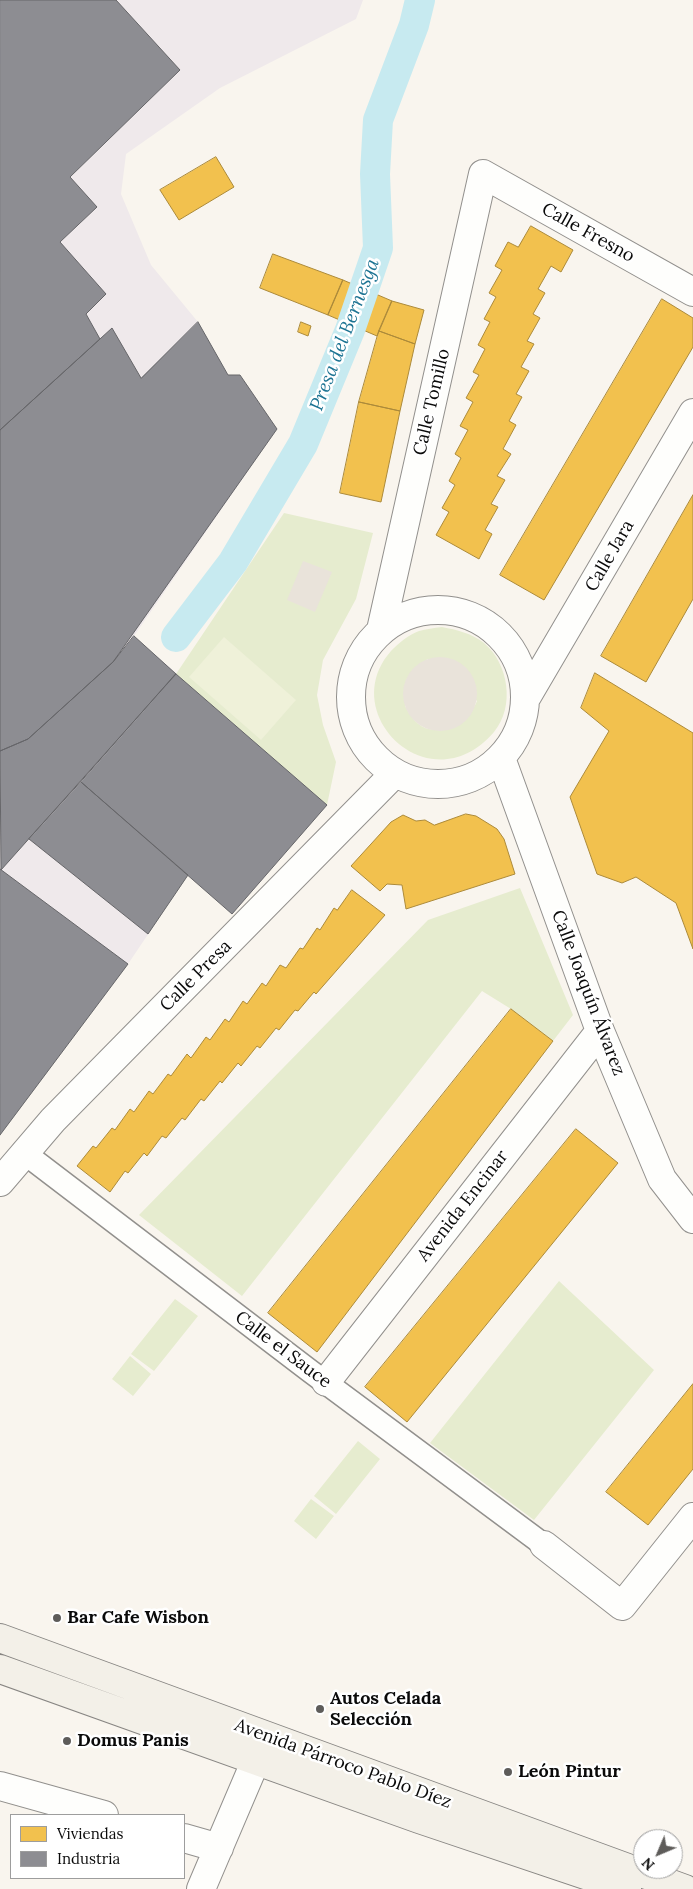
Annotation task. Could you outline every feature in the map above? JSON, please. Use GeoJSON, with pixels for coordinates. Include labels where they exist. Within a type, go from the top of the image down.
{"type":"FeatureCollection","features":[{"type":"Feature","properties":{"kind":"main road","name":"Avenida Párroco Pablo Díez"},"geometry":{"type":"LineString","coordinates":[[0,1638],[261,1748],[419,1819],[624,1883],[685,1889]]}},
{"type":"Feature","properties":{"kind":"main road","name":"Avenida Párroco Pablo Díez"},"geometry":{"type":"LineString","coordinates":[[0,1669],[261,1748]]}},
{"type":"Feature","properties":{"kind":"street","name":"Calle Fresno"},"geometry":{"type":"LineString","coordinates":[[483,174],[693,292]]}},
{"type":"Feature","properties":{"kind":"street","name":"Calle Tomillo"},"geometry":{"type":"LineString","coordinates":[[381,630],[483,174]]}},
{"type":"Feature","properties":{"kind":"street","name":"Calle Jara"},"geometry":{"type":"LineString","coordinates":[[526,698],[693,413]]}},
{"type":"Feature","properties":{"kind":"street"},"geometry":{"type":"LineString","coordinates":[[447,610],[478,619],[504,639],[521,666],[526,698],[519,731],[501,758],[478,775],[451,784],[422,783],[395,773],[374,756],[359,733],[352,707],[353,678],[361,655],[381,630],[415,613],[447,610]]}},
{"type":"Feature","properties":{"kind":"street","name":"Calle Joaquín Álvarez"},"geometry":{"type":"LineString","coordinates":[[501,758],[600,1031],[662,1179],[693,1219]]}},
{"type":"Feature","properties":{"kind":"street","name":"Calle Presa"},"geometry":{"type":"LineString","coordinates":[[0,1182],[24,1152],[395,773]]}},
{"type":"Feature","properties":{"kind":"street","name":"Avenida Encinar"},"geometry":{"type":"LineString","coordinates":[[326,1382],[600,1031]]}},
{"type":"Feature","properties":{"kind":"street","name":"Calle el Sauce"},"geometry":{"type":"LineString","coordinates":[[24,1152],[544,1545]]}},
{"type":"Feature","properties":{"kind":"street"},"geometry":{"type":"LineString","coordinates":[[544,1545],[622,1606],[693,1517]]}},
{"type":"Feature","properties":{"kind":"street"},"geometry":{"type":"LineString","coordinates":[[202,1889],[261,1748]]}},
{"type":"Feature","properties":{"kind":"street"},"geometry":{"type":"LineString","coordinates":[[0,1786],[100,1814]]}},
{"type":"Feature","properties":{"kind":"street"},"geometry":{"type":"LineString","coordinates":[[185,1838],[219,1848]]}},
{"type":"Feature","properties":{"kind":"shaded area"},"geometry":{"type":"Polygon","coordinates":[[[0,0],[363,0],[356,19],[220,88],[126,154],[121,194],[151,265],[198,322],[228,375],[240,375],[277,429],[134,636],[327,805],[232,914],[188,875],[128,964],[0,1135],[0,0]]]}},
{"type":"Feature","properties":{"kind":"shaded area"},"geometry":{"type":"Polygon","coordinates":[[[303,561],[332,572],[315,612],[287,600],[303,561]]]}},
{"type":"Feature","properties":{"kind":"shaded area"},"geometry":{"type":"Polygon","coordinates":[[[440,657],[454,660],[466,668],[474,680],[477,694],[474,708],[466,720],[454,728],[440,731],[426,728],[414,720],[406,708],[403,694],[406,680],[414,668],[426,660],[440,657]]]}},
{"type":"Feature","properties":{"kind":"green space"},"geometry":{"type":"Polygon","coordinates":[[[284,513],[373,533],[356,599],[323,660],[317,695],[323,725],[336,762],[327,805],[176,674],[284,513]]]}},
{"type":"Feature","properties":{"kind":"green space"},"geometry":{"type":"Polygon","coordinates":[[[442,627],[464,632],[484,643],[499,662],[504,674],[507,698],[501,722],[494,732],[469,752],[443,759],[419,756],[398,743],[382,724],[375,701],[377,676],[391,651],[419,631],[442,627]],[[428,659],[412,673],[408,684],[405,706],[420,725],[426,728],[439,729],[469,714],[477,701],[428,659]]]}},
{"type":"Feature","properties":{"kind":"green space"},"geometry":{"type":"Polygon","coordinates":[[[224,637],[296,700],[261,740],[189,677],[224,637]]]}},
{"type":"Feature","properties":{"kind":"green space"},"geometry":{"type":"Polygon","coordinates":[[[520,888],[573,1015],[553,1041],[511,1009],[482,991],[242,1296],[139,1215],[428,920],[520,888]]]}},
{"type":"Feature","properties":{"kind":"green space"},"geometry":{"type":"Polygon","coordinates":[[[559,1281],[654,1370],[534,1520],[430,1443],[559,1281]]]}},
{"type":"Feature","properties":{"kind":"green space"},"geometry":{"type":"Polygon","coordinates":[[[175,1299],[198,1316],[154,1371],[131,1354],[175,1299]]]}},
{"type":"Feature","properties":{"kind":"green space"},"geometry":{"type":"Polygon","coordinates":[[[130,1356],[151,1374],[133,1396],[112,1379],[130,1356]]]}},
{"type":"Feature","properties":{"kind":"green space"},"geometry":{"type":"Polygon","coordinates":[[[358,1441],[380,1459],[336,1514],[314,1496],[358,1441]]]}},
{"type":"Feature","properties":{"kind":"green space"},"geometry":{"type":"Polygon","coordinates":[[[311,1499],[334,1516],[316,1539],[294,1521],[311,1499]]]}},
{"type":"Feature","properties":{"kind":"building: Viviendas"},"geometry":{"type":"Polygon","coordinates":[[[216,157],[234,187],[179,220],[160,190],[216,157]]]}},
{"type":"Feature","properties":{"kind":"building: Viviendas"},"geometry":{"type":"Polygon","coordinates":[[[531,226],[573,250],[561,272],[551,266],[538,289],[545,293],[533,314],[540,318],[527,341],[534,344],[521,367],[529,371],[516,394],[522,397],[509,421],[516,425],[503,449],[511,454],[497,476],[505,480],[491,504],[498,507],[485,530],[492,534],[479,559],[436,535],[449,512],[442,508],[455,485],[449,481],[461,458],[455,454],[468,430],[460,426],[473,402],[466,398],[479,375],[473,372],[485,349],[478,345],[490,322],[484,319],[496,297],[489,293],[502,270],[495,266],[508,242],[518,247],[531,226]]]}},
{"type":"Feature","properties":{"kind":"building: Viviendas"},"geometry":{"type":"Polygon","coordinates":[[[273,254],[343,280],[328,315],[260,288],[273,254]]]}},
{"type":"Feature","properties":{"kind":"building: Viviendas"},"geometry":{"type":"Polygon","coordinates":[[[343,280],[392,301],[377,336],[328,315],[343,280]]]}},
{"type":"Feature","properties":{"kind":"building: Viviendas"},"geometry":{"type":"Polygon","coordinates":[[[662,299],[693,318],[693,347],[544,600],[500,575],[662,299]]]}},
{"type":"Feature","properties":{"kind":"building: Viviendas"},"geometry":{"type":"Polygon","coordinates":[[[392,301],[424,310],[415,344],[379,331],[392,301]]]}},
{"type":"Feature","properties":{"kind":"building: Viviendas"},"geometry":{"type":"Polygon","coordinates":[[[301,322],[311,326],[308,336],[298,332],[301,322]]]}},
{"type":"Feature","properties":{"kind":"building: Viviendas"},"geometry":{"type":"Polygon","coordinates":[[[379,331],[415,344],[400,411],[359,402],[379,331]]]}},
{"type":"Feature","properties":{"kind":"building: Viviendas"},"geometry":{"type":"Polygon","coordinates":[[[359,402],[400,411],[381,502],[340,493],[359,402]]]}},
{"type":"Feature","properties":{"kind":"building: Viviendas"},"geometry":{"type":"Polygon","coordinates":[[[693,495],[693,599],[646,682],[601,656],[693,495]]]}},
{"type":"Feature","properties":{"kind":"building: Viviendas"},"geometry":{"type":"Polygon","coordinates":[[[595,673],[693,733],[693,949],[676,903],[636,877],[622,883],[597,874],[570,797],[609,731],[581,708],[595,673]]]}},
{"type":"Feature","properties":{"kind":"building: Viviendas"},"geometry":{"type":"Polygon","coordinates":[[[466,814],[476,816],[497,829],[504,839],[515,874],[406,909],[402,885],[387,884],[380,891],[351,866],[391,822],[403,815],[416,821],[425,820],[434,825],[466,814]]]}},
{"type":"Feature","properties":{"kind":"building: Viviendas"},"geometry":{"type":"Polygon","coordinates":[[[352,890],[385,915],[316,994],[314,992],[298,1011],[295,1010],[279,1030],[276,1028],[260,1048],[257,1046],[241,1066],[238,1063],[204,1101],[201,1099],[185,1120],[182,1118],[166,1138],[162,1136],[147,1156],[144,1153],[128,1173],[125,1171],[110,1192],[77,1166],[93,1146],[96,1148],[112,1128],[115,1130],[130,1109],[134,1112],[149,1091],[153,1094],[168,1074],[171,1076],[187,1054],[191,1058],[206,1037],[210,1040],[225,1019],[229,1022],[243,1001],[247,1004],[262,983],[266,986],[280,965],[286,968],[300,948],[303,949],[317,928],[320,930],[334,908],[337,910],[352,890]]]}},
{"type":"Feature","properties":{"kind":"building: Viviendas"},"geometry":{"type":"Polygon","coordinates":[[[511,1009],[553,1041],[317,1352],[268,1313],[511,1009]]]}},
{"type":"Feature","properties":{"kind":"building: Viviendas"},"geometry":{"type":"Polygon","coordinates":[[[576,1129],[618,1163],[407,1422],[365,1387],[576,1129]]]}},
{"type":"Feature","properties":{"kind":"building: Viviendas"},"geometry":{"type":"Polygon","coordinates":[[[693,1384],[693,1469],[648,1525],[606,1492],[693,1384]]]}},
{"type":"Feature","properties":{"kind":"building: Industria"},"geometry":{"type":"Polygon","coordinates":[[[0,0],[116,0],[180,70],[70,177],[97,207],[60,242],[106,294],[86,314],[100,339],[0,430],[0,0]]]}},
{"type":"Feature","properties":{"kind":"building: Industria"},"geometry":{"type":"Polygon","coordinates":[[[198,322],[228,375],[240,375],[277,429],[113,662],[28,739],[0,751],[0,430],[112,328],[141,378],[198,322]]]}},
{"type":"Feature","properties":{"kind":"building: Industria"},"geometry":{"type":"Polygon","coordinates":[[[134,636],[176,674],[1,870],[0,751],[28,739],[113,662],[134,636]]]}},
{"type":"Feature","properties":{"kind":"building: Industria"},"geometry":{"type":"Polygon","coordinates":[[[176,674],[327,805],[232,914],[81,782],[176,674]]]}},
{"type":"Feature","properties":{"kind":"building: Industria"},"geometry":{"type":"Polygon","coordinates":[[[81,782],[188,875],[148,934],[29,839],[81,782]]]}},
{"type":"Feature","properties":{"kind":"building: Industria"},"geometry":{"type":"Polygon","coordinates":[[[0,869],[128,964],[0,1135],[0,869]]]}},
{"type":"Feature","properties":{"kind":"waterway","name":"Presa del Bernesga"},"geometry":{"type":"LineString","coordinates":[[176,637],[233,562],[303,444],[350,330],[378,248],[375,174],[378,120],[414,25],[420,0]]}},
{"type":"Feature","properties":{"kind":"place","name":"Bar Cafe Wisbon"},"geometry":{"type":"Point","coordinates":[57,1618]}},
{"type":"Feature","properties":{"kind":"place","name":"Autos Celada Selección"},"geometry":{"type":"Point","coordinates":[320,1709]}},
{"type":"Feature","properties":{"kind":"place","name":"Domus Panis"},"geometry":{"type":"Point","coordinates":[67,1741]}},
{"type":"Feature","properties":{"kind":"place","name":"León Pintur"},"geometry":{"type":"Point","coordinates":[508,1772]}}]}
